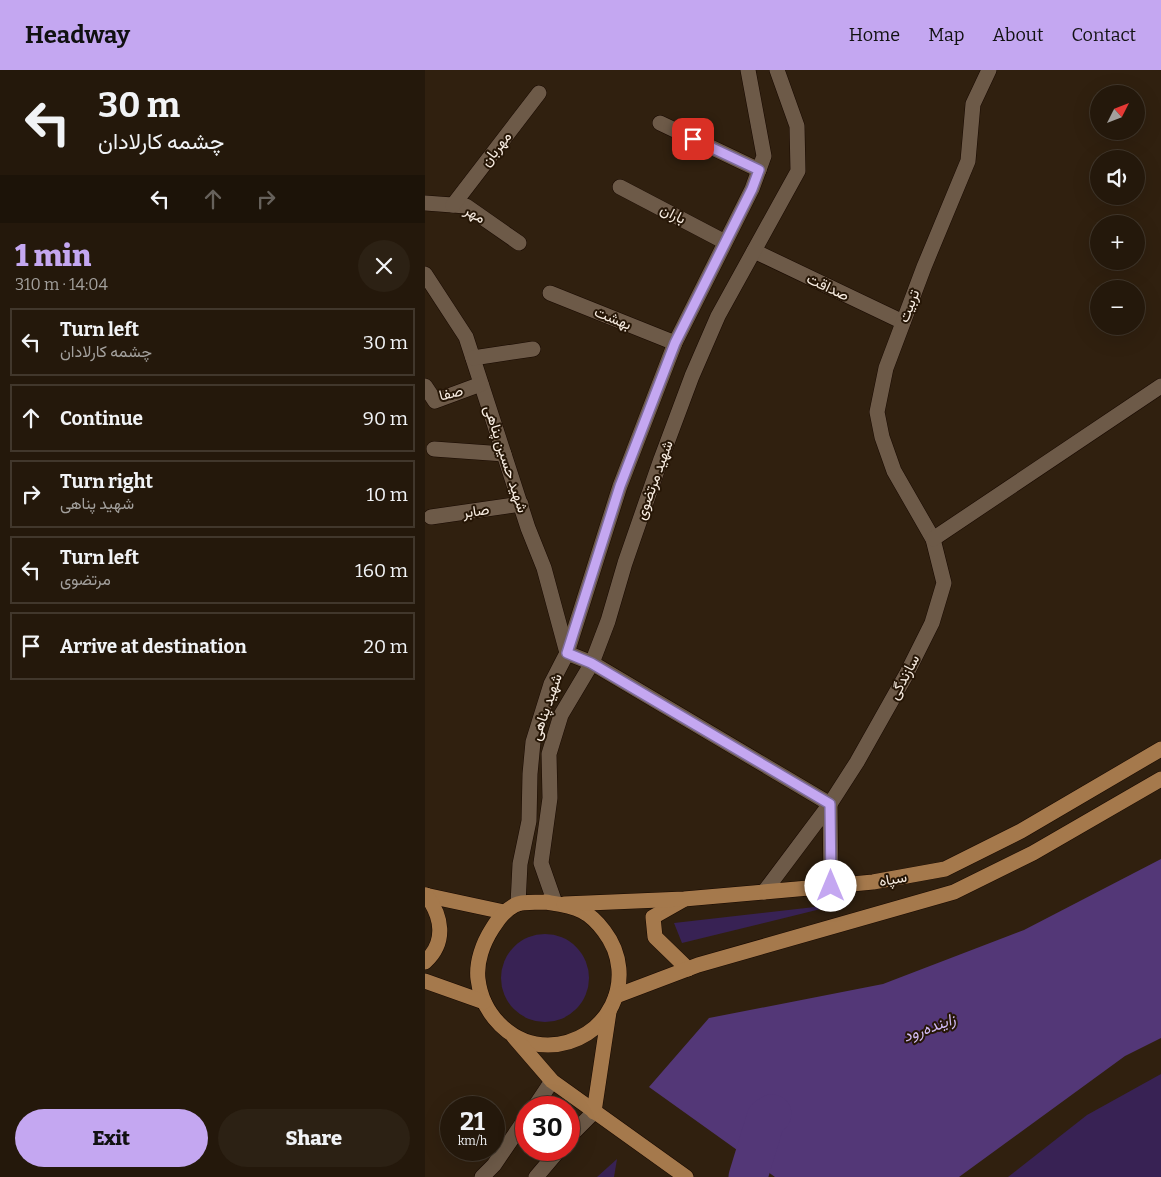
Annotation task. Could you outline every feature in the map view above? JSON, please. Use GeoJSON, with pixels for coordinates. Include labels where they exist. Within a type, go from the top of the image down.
{"type":"FeatureCollection","features":[{"type":"Feature","properties":{"kind":"main road","name":"سپاه"},"geometry":{"type":"LineString","coordinates":[[559,904],[684,899],[831,886],[873,882],[945,869],[1021,831],[1161,749]]}},
{"type":"Feature","properties":{"kind":"main road","name":"سپاه"},"geometry":{"type":"LineString","coordinates":[[616,996],[687,969],[954,892],[1033,853],[1161,779]]}},
{"type":"Feature","properties":{"kind":"main road"},"geometry":{"type":"LineString","coordinates":[[425,895],[504,912]]}},
{"type":"Feature","properties":{"kind":"main road"},"geometry":{"type":"LineString","coordinates":[[425,895],[435,906],[440,934],[436,948],[425,962]]}},
{"type":"Feature","properties":{"kind":"main road"},"geometry":{"type":"LineString","coordinates":[[684,899],[653,917],[655,937],[687,969]]}},
{"type":"Feature","properties":{"kind":"main road"},"geometry":{"type":"LineString","coordinates":[[594,1112],[609,1012],[616,996],[620,977],[618,957],[611,939],[599,923],[583,911],[559,904],[518,904],[504,912],[489,933],[480,954],[477,978],[483,1002],[495,1020],[513,1035],[552,1081],[594,1112],[686,1177]]}},
{"type":"Feature","properties":{"kind":"main road"},"geometry":{"type":"LineString","coordinates":[[425,981],[483,1002]]}},
{"type":"Feature","properties":{"kind":"main road"},"geometry":{"type":"LineString","coordinates":[[513,1035],[529,1042],[547,1045],[565,1043],[583,1036],[597,1026],[609,1012]]}},
{"type":"Feature","properties":{"kind":"street","name":"شهید پناهی"},"geometry":{"type":"LineString","coordinates":[[518,904],[520,864],[529,821],[533,742],[551,684],[567,653],[620,486],[675,343],[752,189],[763,156],[748,70]]}},
{"type":"Feature","properties":{"kind":"street","name":"شهيد مرتضوی"},"geometry":{"type":"LineString","coordinates":[[559,904],[541,862],[550,798],[549,754],[561,715],[591,663],[608,622],[625,563],[692,376],[718,316],[798,171],[797,126],[777,70]]}},
{"type":"Feature","properties":{"kind":"street","name":"تربیت"},"geometry":{"type":"LineString","coordinates":[[933,539],[894,471],[877,412],[886,368],[968,161],[973,104],[989,70]]}},
{"type":"Feature","properties":{"kind":"street","name":"مهربان"},"geometry":{"type":"LineString","coordinates":[[453,205],[539,93]]}},
{"type":"Feature","properties":{"kind":"street"},"geometry":{"type":"LineString","coordinates":[[659,123],[759,170]]}},
{"type":"Feature","properties":{"kind":"street","name":"باران"},"geometry":{"type":"LineString","coordinates":[[620,187],[725,242]]}},
{"type":"Feature","properties":{"kind":"street","name":"مهر"},"geometry":{"type":"LineString","coordinates":[[425,202],[466,206],[519,243]]}},
{"type":"Feature","properties":{"kind":"street","name":"صداقت"},"geometry":{"type":"LineString","coordinates":[[754,251],[903,322]]}},
{"type":"Feature","properties":{"kind":"street","name":"شهید حسین پناهی"},"geometry":{"type":"LineString","coordinates":[[425,274],[466,337],[544,568],[567,653]]}},
{"type":"Feature","properties":{"kind":"street","name":"بهشت"},"geometry":{"type":"LineString","coordinates":[[550,293],[675,343]]}},
{"type":"Feature","properties":{"kind":"street"},"geometry":{"type":"LineString","coordinates":[[473,358],[533,348]]}},
{"type":"Feature","properties":{"kind":"street","name":"صفا"},"geometry":{"type":"LineString","coordinates":[[425,386],[435,400],[481,384]]}},
{"type":"Feature","properties":{"kind":"street"},"geometry":{"type":"LineString","coordinates":[[933,539],[1161,386]]}},
{"type":"Feature","properties":{"kind":"street"},"geometry":{"type":"LineString","coordinates":[[434,449],[504,454]]}},
{"type":"Feature","properties":{"kind":"street","name":"صابر"},"geometry":{"type":"LineString","coordinates":[[431,517],[521,504]]}},
{"type":"Feature","properties":{"kind":"street","name":"سازندگی"},"geometry":{"type":"LineString","coordinates":[[764,892],[830,804],[906,675],[932,623],[944,583],[933,539]]}},
{"type":"Feature","properties":{"kind":"street"},"geometry":{"type":"LineString","coordinates":[[567,653],[591,663],[830,804],[831,886]]}},
{"type":"Feature","properties":{"kind":"street"},"geometry":{"type":"LineString","coordinates":[[520,864],[524,869],[530,871],[537,871],[543,868]]}},
{"type":"Feature","properties":{"kind":"street"},"geometry":{"type":"LineString","coordinates":[[542,1096],[552,1081]]}},
{"type":"Feature","properties":{"kind":"street"},"geometry":{"type":"LineString","coordinates":[[580,1126],[594,1112]]}},
{"type":"Feature","properties":{"kind":"street"},"geometry":{"type":"LineString","coordinates":[[482,1177],[495,1165],[515,1135]]}},
{"type":"Feature","properties":{"kind":"street"},"geometry":{"type":"LineString","coordinates":[[536,1177],[550,1161]]}},
{"type":"Feature","properties":{"kind":"shaded area"},"geometry":{"type":"Polygon","coordinates":[[[841,904],[682,943],[674,923],[841,904]]]}},
{"type":"Feature","properties":{"kind":"shaded area"},"geometry":{"type":"Polygon","coordinates":[[[545,934],[562,937],[570,941],[582,953],[586,961],[589,978],[586,995],[582,1003],[570,1015],[562,1019],[545,1022],[528,1019],[520,1015],[508,1003],[504,995],[501,978],[504,961],[508,953],[520,941],[528,937],[545,934]]]}},
{"type":"Feature","properties":{"kind":"shaded area"},"geometry":{"type":"Polygon","coordinates":[[[1161,1074],[1161,1177],[1008,1177],[1087,1115],[1161,1074]]]}},
{"type":"Feature","properties":{"kind":"shaded area"},"geometry":{"type":"Polygon","coordinates":[[[617,1159],[614,1177],[597,1177],[617,1159]]]}},
{"type":"Feature","properties":{"kind":"water"},"geometry":{"type":"Polygon","coordinates":[[[1161,859],[1161,1038],[1125,1056],[959,1177],[775,1177],[649,1087],[709,1018],[883,984],[1024,930],[1161,859]]]}},
{"type":"Feature","properties":{"kind":"waterway","name":"زاینده‌رود"},"geometry":{"type":"LineString","coordinates":[[748,1177],[766,1118],[772,1114]]}},
{"type":"Feature","properties":{"kind":"route"},"geometry":{"type":"LineString","coordinates":[[693,139],[759,170],[752,189],[675,343],[620,486],[567,653],[591,663],[830,804],[831,886]]}}]}
